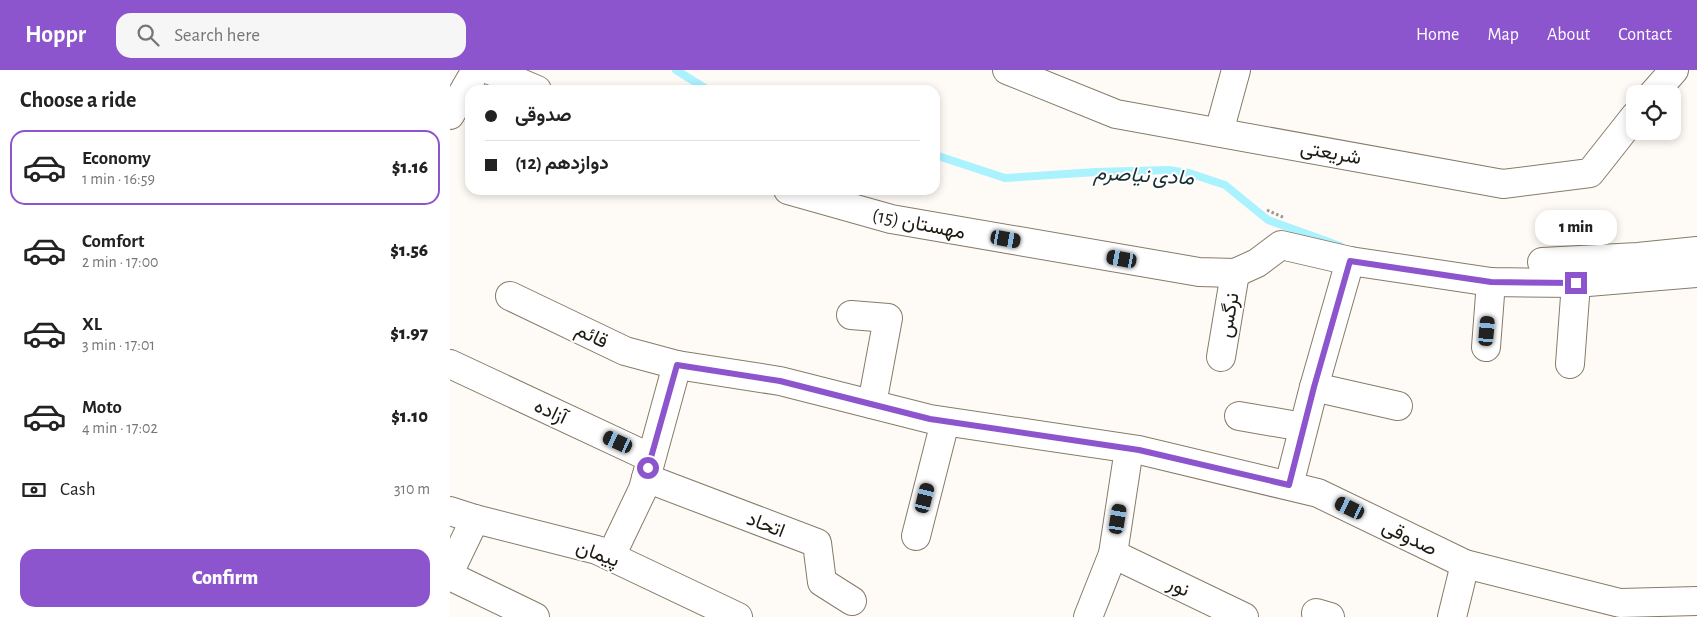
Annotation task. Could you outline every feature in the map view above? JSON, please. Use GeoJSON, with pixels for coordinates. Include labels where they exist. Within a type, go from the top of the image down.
{"type":"FeatureCollection","features":[{"type":"Feature","properties":{"kind":"street"},"geometry":{"type":"LineString","coordinates":[[467,85],[476,70]]}},
{"type":"Feature","properties":{"kind":"street"},"geometry":{"type":"LineString","coordinates":[[490,70],[525,85]]}},
{"type":"Feature","properties":{"kind":"street","name":"شریعتی"},"geometry":{"type":"LineString","coordinates":[[1007,70],[1116,114],[1503,184],[1590,173],[1626,127]]}},
{"type":"Feature","properties":{"kind":"street"},"geometry":{"type":"LineString","coordinates":[[1219,132],[1236,70]]}},
{"type":"Feature","properties":{"kind":"street"},"geometry":{"type":"LineString","coordinates":[[1661,85],[1674,70]]}},
{"type":"Feature","properties":{"kind":"street"},"geometry":{"type":"LineString","coordinates":[[450,115],[465,89]]}},
{"type":"Feature","properties":{"kind":"street","name":"مهستان (15)"},"geometry":{"type":"LineString","coordinates":[[805,195],[891,220],[1199,272],[1235,273],[1257,263],[1281,245],[1350,261]]}},
{"type":"Feature","properties":{"kind":"street"},"geometry":{"type":"LineString","coordinates":[[1542,262],[1638,257],[1697,251]]}},
{"type":"Feature","properties":{"kind":"street"},"geometry":{"type":"LineString","coordinates":[[1289,485],[1303,427],[1350,261],[1491,282],[1576,283],[1697,273]]}},
{"type":"Feature","properties":{"kind":"street","name":"نرگس"},"geometry":{"type":"LineString","coordinates":[[1220,357],[1235,273]]}},
{"type":"Feature","properties":{"kind":"street"},"geometry":{"type":"LineString","coordinates":[[1486,347],[1491,282]]}},
{"type":"Feature","properties":{"kind":"street"},"geometry":{"type":"LineString","coordinates":[[1570,364],[1576,283]]}},
{"type":"Feature","properties":{"kind":"street","name":"قائم"},"geometry":{"type":"LineString","coordinates":[[510,296],[625,351],[677,365]]}},
{"type":"Feature","properties":{"kind":"street"},"geometry":{"type":"LineString","coordinates":[[851,315],[888,318],[872,404]]}},
{"type":"Feature","properties":{"kind":"street","name":"آزاده"},"geometry":{"type":"LineString","coordinates":[[450,364],[648,468]]}},
{"type":"Feature","properties":{"kind":"street"},"geometry":{"type":"LineString","coordinates":[[611,556],[643,489],[677,365]]}},
{"type":"Feature","properties":{"kind":"street","name":"صدوقی"},"geometry":{"type":"LineString","coordinates":[[677,365],[780,381],[945,422],[1129,449],[1289,485],[1318,493],[1465,564],[1644,610],[1697,602]]}},
{"type":"Feature","properties":{"kind":"street"},"geometry":{"type":"LineString","coordinates":[[1314,387],[1398,406]]}},
{"type":"Feature","properties":{"kind":"street"},"geometry":{"type":"LineString","coordinates":[[1239,416],[1303,427]]}},
{"type":"Feature","properties":{"kind":"street"},"geometry":{"type":"LineString","coordinates":[[916,536],[945,422]]}},
{"type":"Feature","properties":{"kind":"street"},"geometry":{"type":"LineString","coordinates":[[1088,617],[1113,554],[1129,449]]}},
{"type":"Feature","properties":{"kind":"street","name":"اتحاد"},"geometry":{"type":"LineString","coordinates":[[648,468],[817,543],[822,582],[852,601]]}},
{"type":"Feature","properties":{"kind":"street"},"geometry":{"type":"LineString","coordinates":[[450,572],[463,515]]}},
{"type":"Feature","properties":{"kind":"street","name":"پیمان"},"geometry":{"type":"LineString","coordinates":[[463,515],[597,550],[738,617]]}},
{"type":"Feature","properties":{"kind":"street","name":"نور"},"geometry":{"type":"LineString","coordinates":[[1113,554],[1244,617]]}},
{"type":"Feature","properties":{"kind":"street"},"geometry":{"type":"LineString","coordinates":[[1452,617],[1465,564]]}},
{"type":"Feature","properties":{"kind":"street"},"geometry":{"type":"LineString","coordinates":[[450,576],[535,617]]}},
{"type":"Feature","properties":{"kind":"waterway","name":"مادی نیاصرم"},"geometry":{"type":"LineString","coordinates":[[676,70],[700,85]]}},
{"type":"Feature","properties":{"kind":"waterway","name":"مادی نیاصرم"},"geometry":{"type":"LineString","coordinates":[[940,157],[1005,178],[1096,172],[1168,170],[1189,173],[1225,185],[1268,220],[1340,246]]}},
{"type":"Feature","properties":{"kind":"route"},"geometry":{"type":"LineString","coordinates":[[648,468],[677,365],[780,381],[930,419],[1139,450],[1289,485],[1303,427],[1350,261],[1491,282],[1576,283]]}}]}
